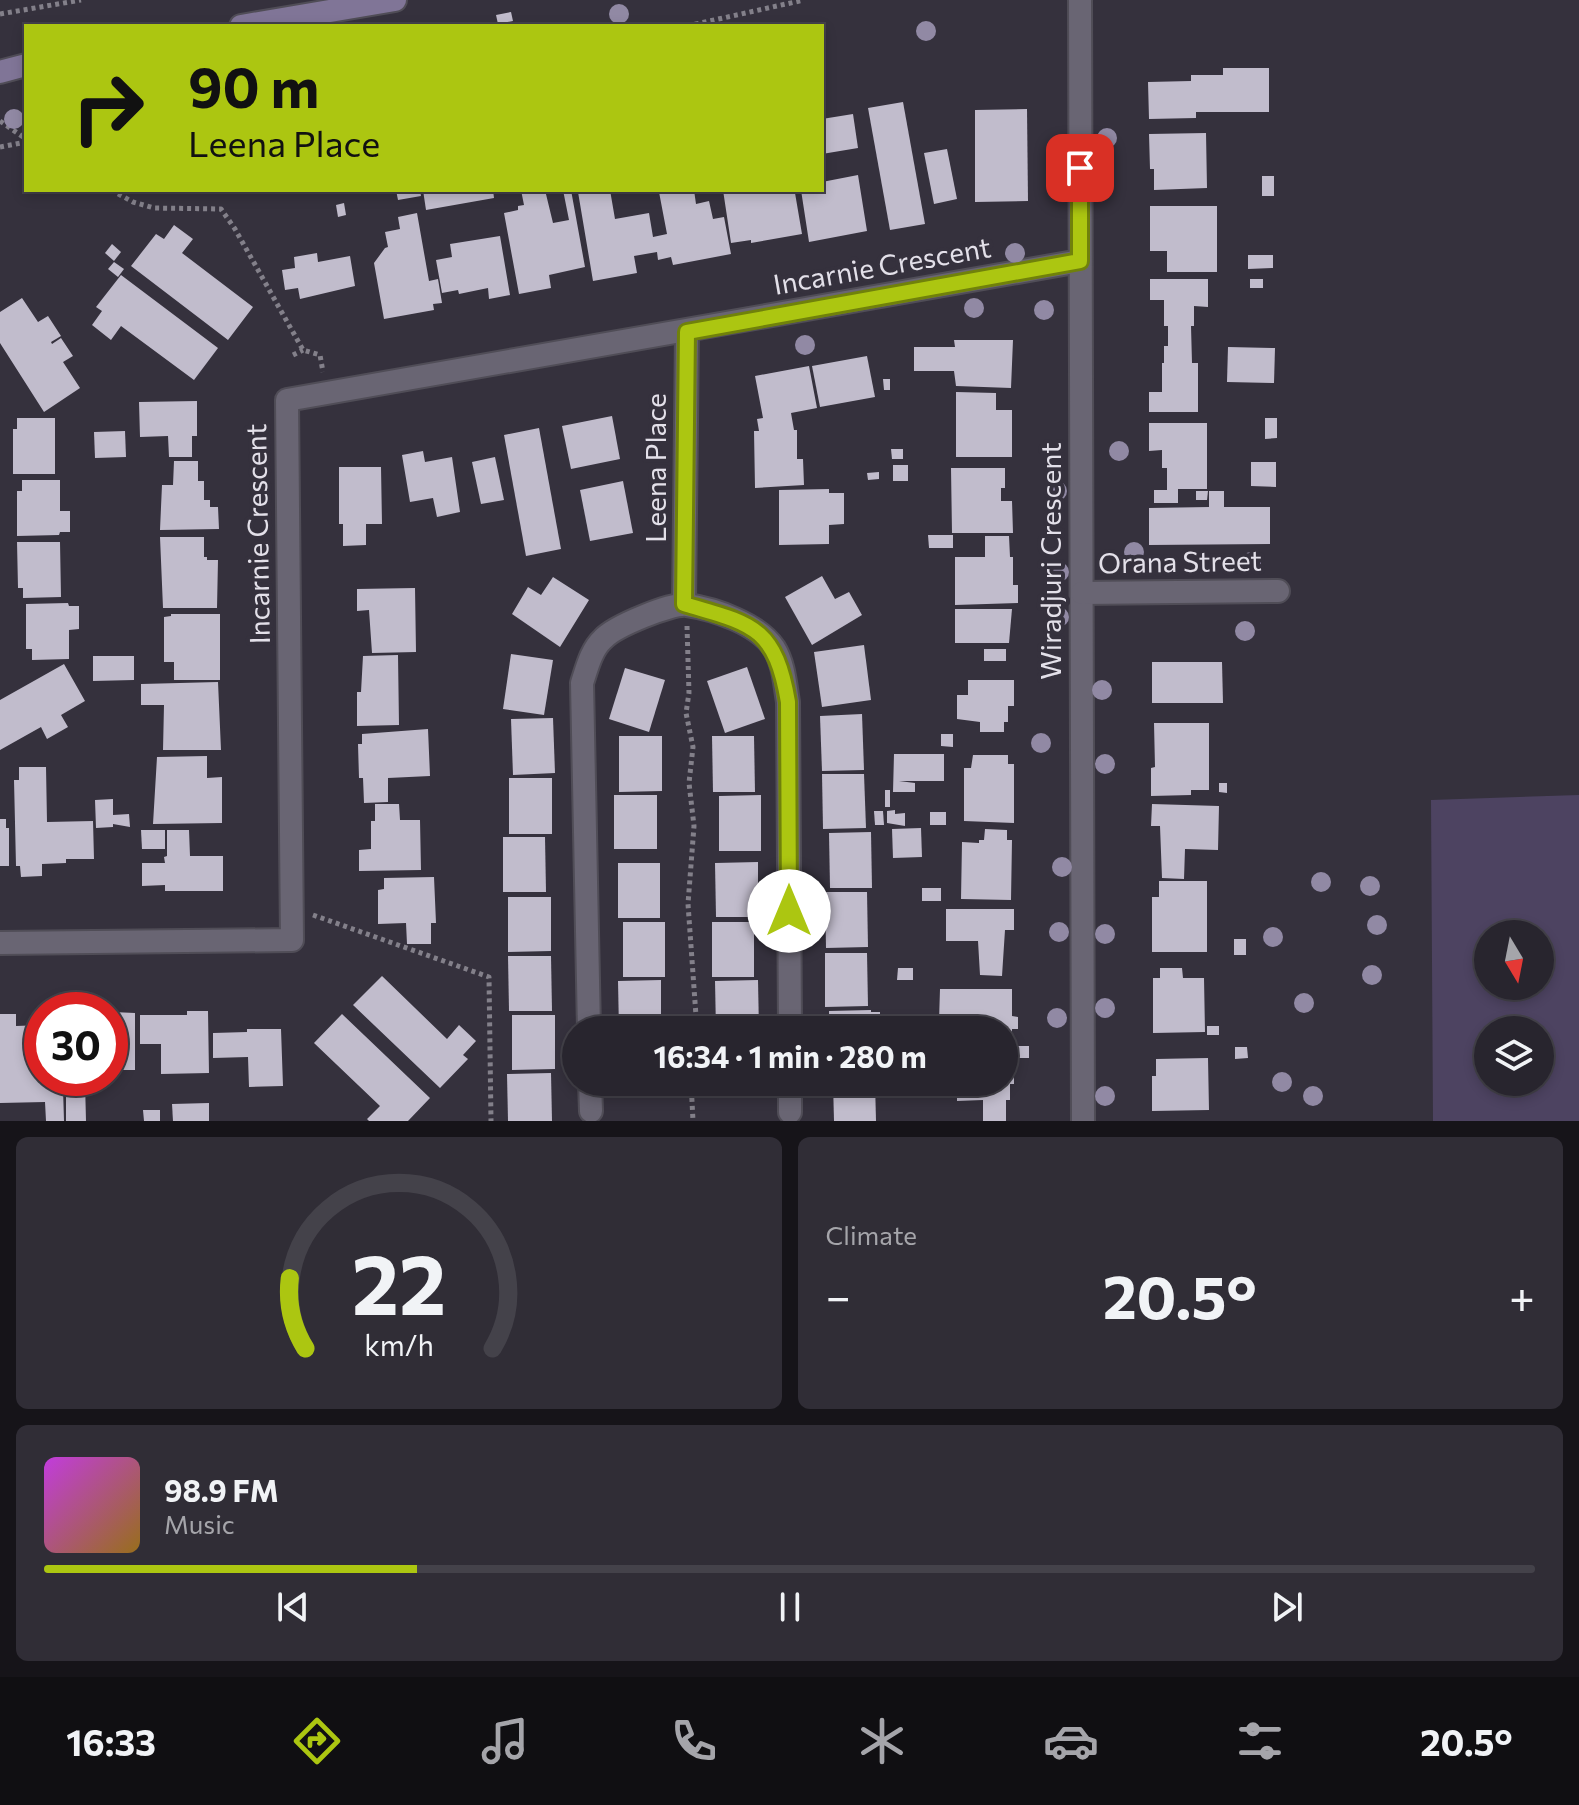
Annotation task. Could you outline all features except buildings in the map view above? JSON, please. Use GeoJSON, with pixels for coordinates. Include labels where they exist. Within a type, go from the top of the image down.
{"type":"FeatureCollection","features":[{"type":"Feature","properties":{"kind":"main road"},"geometry":{"type":"LineString","coordinates":[[253,24],[395,0]]}},
{"type":"Feature","properties":{"kind":"main road"},"geometry":{"type":"LineString","coordinates":[[0,72],[24,66]]}},
{"type":"Feature","properties":{"kind":"street","name":"Wiradjuri Crescent"},"geometry":{"type":"LineString","coordinates":[[1080,0],[1083,1121]]}},
{"type":"Feature","properties":{"kind":"street","name":"Incarnie Crescent"},"geometry":{"type":"LineString","coordinates":[[0,943],[292,940],[287,400],[1080,261]]}},
{"type":"Feature","properties":{"kind":"street","name":"Leena Place"},"geometry":{"type":"LineString","coordinates":[[684,604],[687,332]]}},
{"type":"Feature","properties":{"kind":"street","name":"Orana Street"},"geometry":{"type":"LineString","coordinates":[[1082,593],[1278,591]]}},
{"type":"Feature","properties":{"kind":"street"},"geometry":{"type":"LineString","coordinates":[[589,1016],[582,683],[596,647],[620,624],[684,604],[738,620],[756,630],[773,648],[783,670],[788,702],[790,1016]]}},
{"type":"Feature","properties":{"kind":"street"},"geometry":{"type":"LineString","coordinates":[[590,1096],[591,1111]]}},
{"type":"Feature","properties":{"kind":"street"},"geometry":{"type":"LineString","coordinates":[[790,1096],[790,1112]]}},
{"type":"Feature","properties":{"kind":"path"},"geometry":{"type":"LineString","coordinates":[[0,14],[81,0]]}},
{"type":"Feature","properties":{"kind":"path"},"geometry":{"type":"LineString","coordinates":[[696,24],[804,0]]}},
{"type":"Feature","properties":{"kind":"path"},"geometry":{"type":"LineString","coordinates":[[0,121],[24,139]]}},
{"type":"Feature","properties":{"kind":"path"},"geometry":{"type":"LineString","coordinates":[[0,147],[24,141]]}},
{"type":"Feature","properties":{"kind":"path"},"geometry":{"type":"LineString","coordinates":[[115,192],[154,208],[221,209],[303,350]]}},
{"type":"Feature","properties":{"kind":"path"},"geometry":{"type":"LineString","coordinates":[[293,355],[303,350],[320,355],[328,392]]}},
{"type":"Feature","properties":{"kind":"path"},"geometry":{"type":"LineString","coordinates":[[684,604],[688,637],[689,693],[686,713],[693,754],[689,783],[694,826],[688,918],[696,1016]]}},
{"type":"Feature","properties":{"kind":"path"},"geometry":{"type":"LineString","coordinates":[[292,908],[489,977],[491,1121]]}},
{"type":"Feature","properties":{"kind":"path"},"geometry":{"type":"LineString","coordinates":[[692,1096],[693,1121]]}},
{"type":"Feature","properties":{"kind":"shaded area"},"geometry":{"type":"Polygon","coordinates":[[[1579,795],[1579,1121],[1433,1121],[1431,800],[1579,795]]]}},
{"type":"Feature","properties":{"kind":"route"},"geometry":{"type":"LineString","coordinates":[[789,911],[788,702],[783,670],[773,648],[756,630],[738,620],[684,604],[687,332],[1080,261],[1080,168]]}}]}
